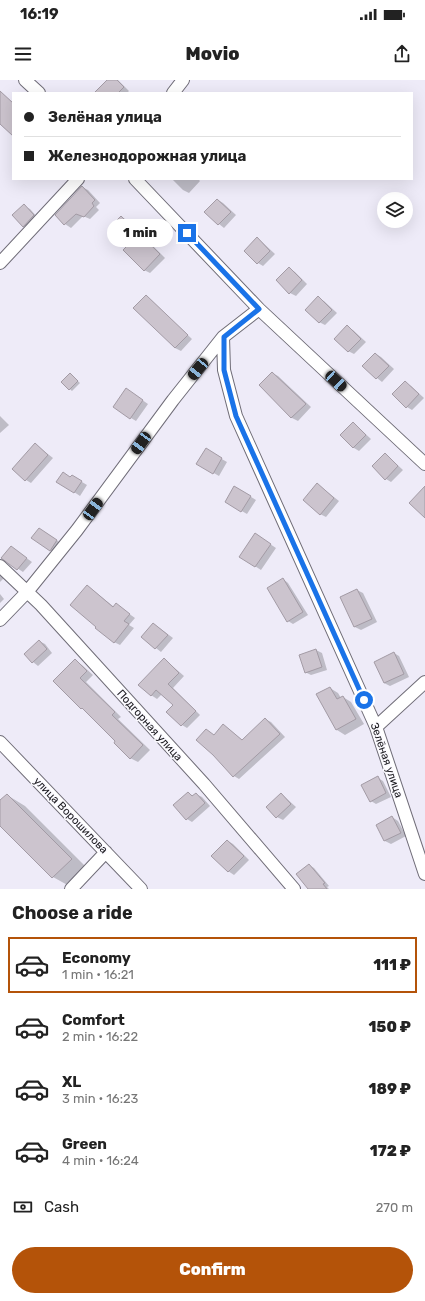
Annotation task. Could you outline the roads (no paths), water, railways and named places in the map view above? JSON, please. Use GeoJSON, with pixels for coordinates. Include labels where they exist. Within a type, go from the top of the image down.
{"type":"FeatureCollection","features":[{"type":"Feature","properties":{"kind":"street"},"geometry":{"type":"LineString","coordinates":[[25,80],[38,92]]}},
{"type":"Feature","properties":{"kind":"street"},"geometry":{"type":"LineString","coordinates":[[174,92],[183,80]]}},
{"type":"Feature","properties":{"kind":"street"},"geometry":{"type":"LineString","coordinates":[[0,263],[77,180]]}},
{"type":"Feature","properties":{"kind":"street"},"geometry":{"type":"LineString","coordinates":[[136,180],[259,309],[425,464]]}},
{"type":"Feature","properties":{"kind":"street"},"geometry":{"type":"LineString","coordinates":[[0,620],[27,592],[77,530],[173,400],[224,337],[259,309]]}},
{"type":"Feature","properties":{"kind":"street","name":"Зелёная улица"},"geometry":{"type":"LineString","coordinates":[[224,337],[224,370],[236,416],[376,727],[425,874]]}},
{"type":"Feature","properties":{"kind":"street","name":"Подгорная улица"},"geometry":{"type":"LineString","coordinates":[[0,566],[41,605],[204,784],[294,889]]}},
{"type":"Feature","properties":{"kind":"street"},"geometry":{"type":"LineString","coordinates":[[376,727],[425,682]]}},
{"type":"Feature","properties":{"kind":"street","name":"улица Ворошилова"},"geometry":{"type":"LineString","coordinates":[[0,742],[141,889]]}},
{"type":"Feature","properties":{"kind":"street"},"geometry":{"type":"LineString","coordinates":[[71,889],[106,852]]}}]}
